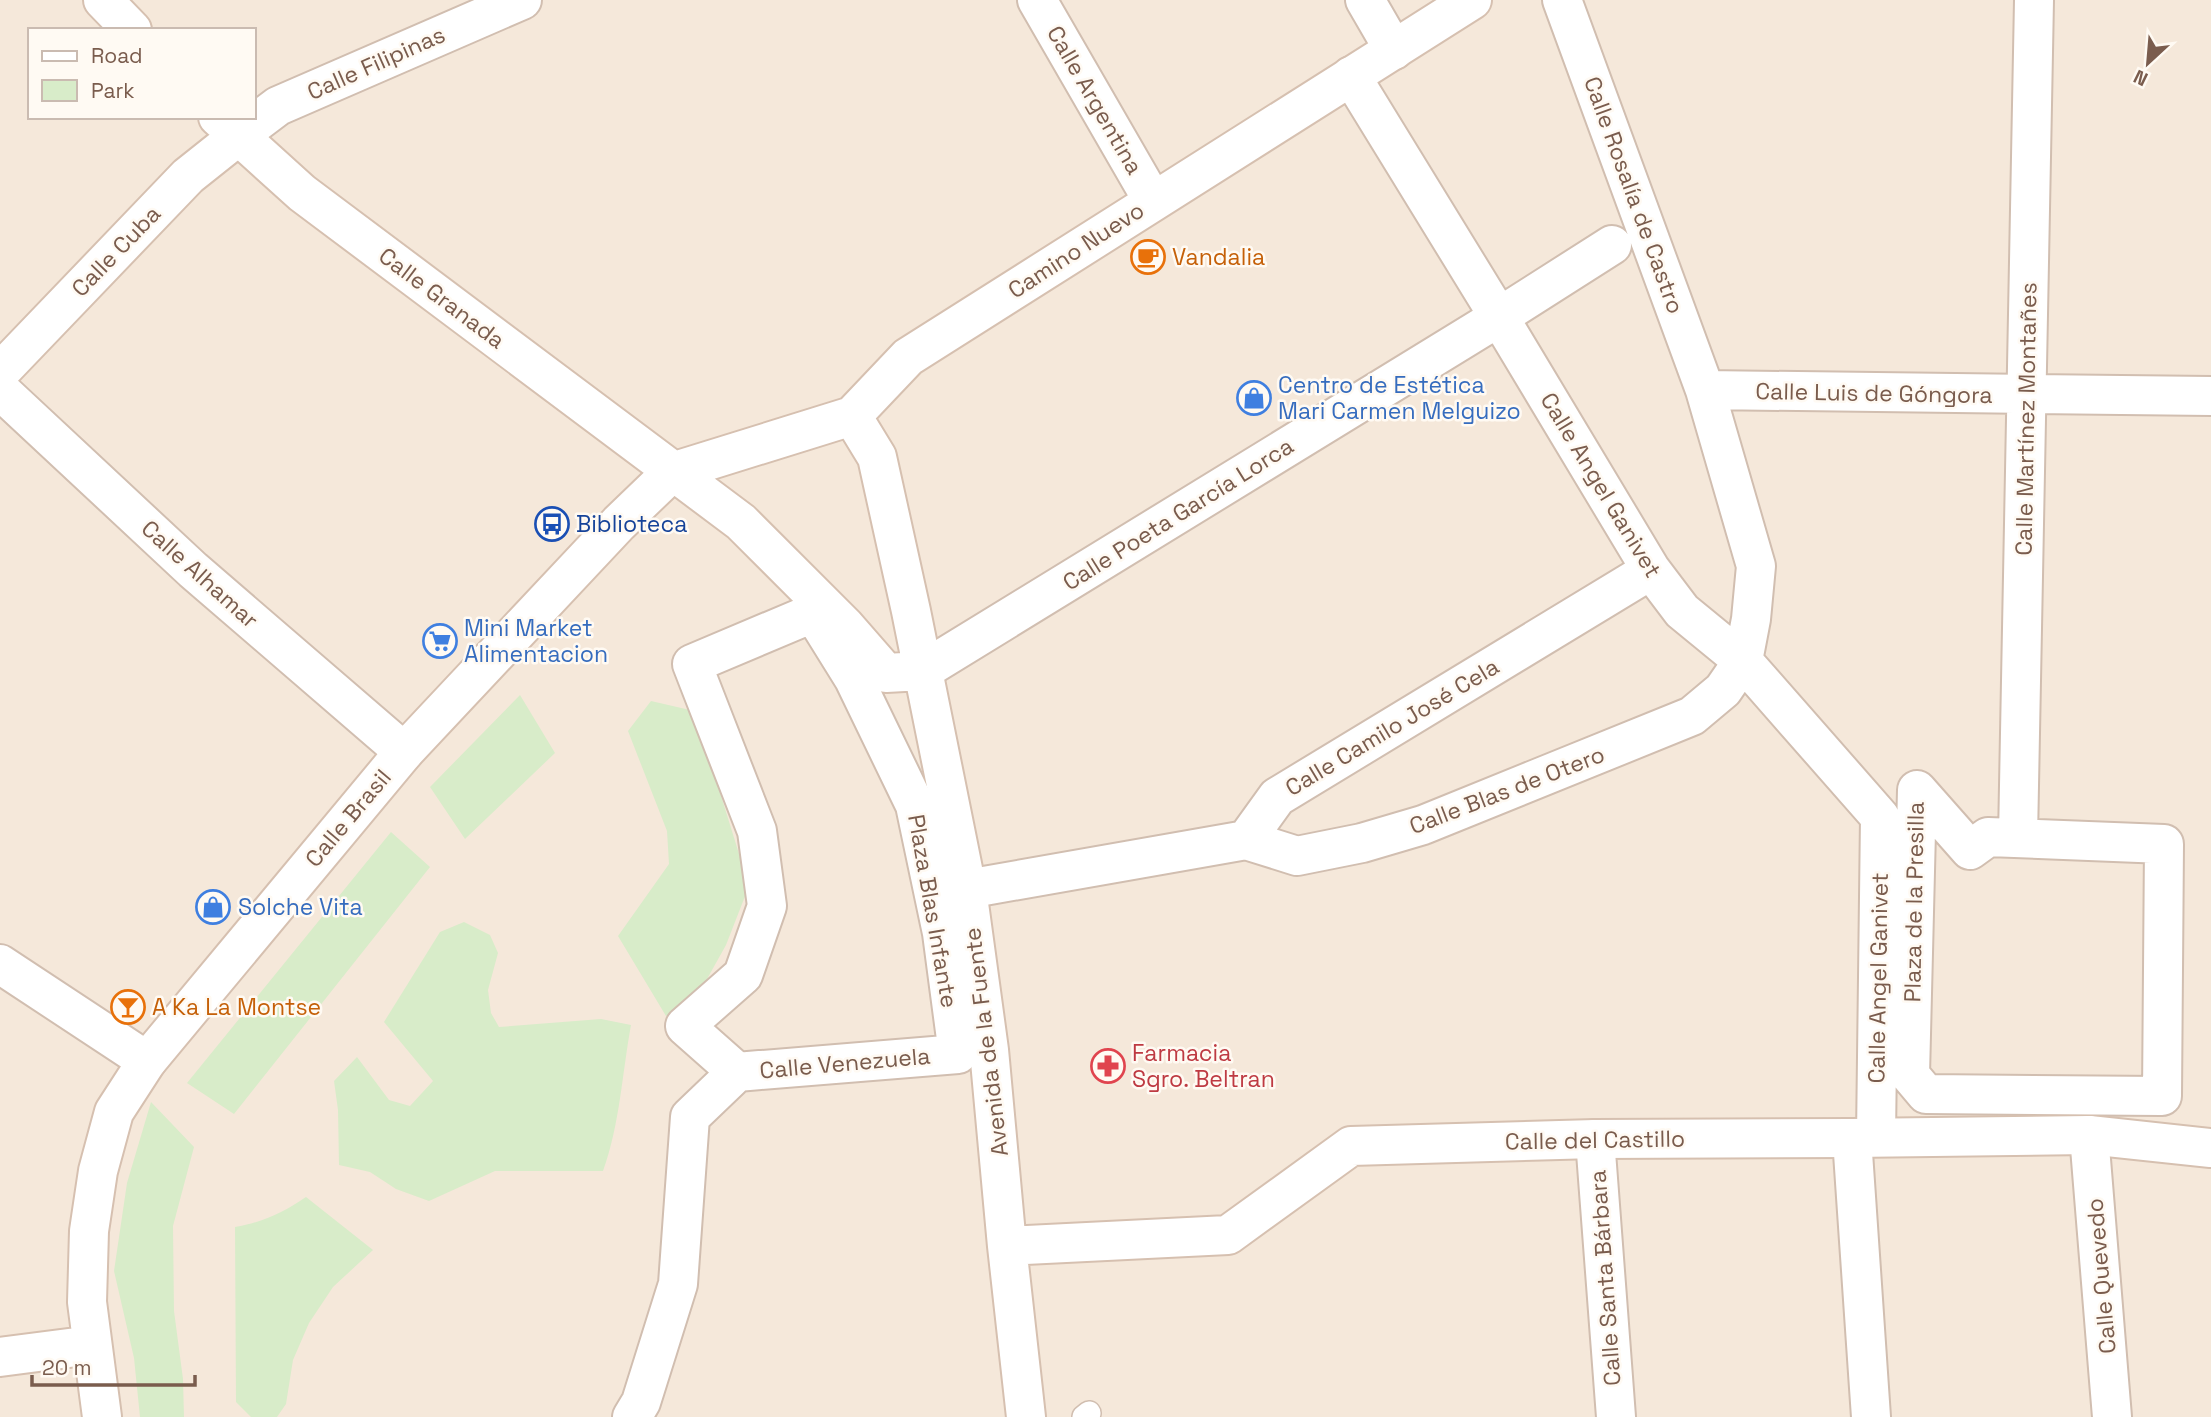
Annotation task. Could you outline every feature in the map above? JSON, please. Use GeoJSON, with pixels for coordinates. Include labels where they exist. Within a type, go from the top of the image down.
{"type":"FeatureCollection","features":[{"type":"Feature","properties":{"kind":"street"},"geometry":{"type":"LineString","coordinates":[[103,0],[130,28]]}},
{"type":"Feature","properties":{"kind":"street","name":"Calle Filipinas"},"geometry":{"type":"LineString","coordinates":[[256,115],[522,0]]}},
{"type":"Feature","properties":{"kind":"street","name":"Calle Argentina"},"geometry":{"type":"LineString","coordinates":[[1037,0],[1153,201]]}},
{"type":"Feature","properties":{"kind":"street"},"geometry":{"type":"LineString","coordinates":[[1365,0],[1394,50]]}},
{"type":"Feature","properties":{"kind":"street","name":"Camino Nuevo"},"geometry":{"type":"LineString","coordinates":[[672,472],[852,416],[908,357],[1472,0]]}},
{"type":"Feature","properties":{"kind":"street","name":"Calle Rosalía de Castro"},"geometry":{"type":"LineString","coordinates":[[1562,0],[1705,390],[1756,566],[1751,619],[1743,661]]}},
{"type":"Feature","properties":{"kind":"street","name":"Calle Martínez Montañes"},"geometry":{"type":"LineString","coordinates":[[2018,838],[2034,0]]}},
{"type":"Feature","properties":{"kind":"street","name":"Calle Angel Ganivet"},"geometry":{"type":"LineString","coordinates":[[1351,76],[1651,570],[1682,611],[1743,661],[1880,817],[1864,1138],[1871,1417]]}},
{"type":"Feature","properties":{"kind":"street","name":"Calle Filipinas"},"geometry":{"type":"LineString","coordinates":[[227,127],[246,119]]}},
{"type":"Feature","properties":{"kind":"street","name":"Calle Cuba"},"geometry":{"type":"LineString","coordinates":[[0,372],[188,176],[227,127]]}},
{"type":"Feature","properties":{"kind":"street","name":"Calle Granada"},"geometry":{"type":"LineString","coordinates":[[227,127],[302,193],[672,472]]}},
{"type":"Feature","properties":{"kind":"street","name":"Calle Poeta García Lorca"},"geometry":{"type":"LineString","coordinates":[[922,671],[1499,317],[1612,244]]}},
{"type":"Feature","properties":{"kind":"street","name":"Calle Alhamar"},"geometry":{"type":"LineString","coordinates":[[0,390],[193,570],[404,752]]}},
{"type":"Feature","properties":{"kind":"street","name":"Calle Luis de Góngora"},"geometry":{"type":"LineString","coordinates":[[1705,390],[2211,397]]}},
{"type":"Feature","properties":{"kind":"street","name":"Avenida de la Fuente"},"geometry":{"type":"LineString","coordinates":[[852,416],[877,457],[967,889],[974,1052],[1007,1246],[1026,1417]]}},
{"type":"Feature","properties":{"kind":"street"},"geometry":{"type":"LineString","coordinates":[[672,472],[741,523],[845,626],[886,673],[922,671]]}},
{"type":"Feature","properties":{"kind":"street","name":"Calle Brasil"},"geometry":{"type":"LineString","coordinates":[[102,1417],[87,1302],[89,1231],[98,1171],[114,1112],[147,1061],[404,752],[619,523],[672,472]]}},
{"type":"Feature","properties":{"kind":"street","name":"Calle Camilo José Cela"},"geometry":{"type":"LineString","coordinates":[[1246,840],[1277,797],[1651,570]]}},
{"type":"Feature","properties":{"kind":"street","name":"Plaza Blas Infante"},"geometry":{"type":"LineString","coordinates":[[737,1072],[685,1026],[743,975],[767,906],[757,831],[692,664],[813,612],[854,679],[915,805],[942,933],[974,1052]]}},
{"type":"Feature","properties":{"kind":"street","name":"Calle Blas de Otero"},"geometry":{"type":"LineString","coordinates":[[1246,840],[1297,856],[1362,843],[1423,825],[1692,716],[1723,690],[1743,661]]}},
{"type":"Feature","properties":{"kind":"street","name":"Plaza de la Presilla"},"geometry":{"type":"LineString","coordinates":[[1917,790],[1970,850],[1988,837],[2018,838],[2164,844],[2162,1097],[1926,1094],[1910,1075],[1917,790]]}},
{"type":"Feature","properties":{"kind":"street"},"geometry":{"type":"LineString","coordinates":[[967,889],[1246,840]]}},
{"type":"Feature","properties":{"kind":"street"},"geometry":{"type":"LineString","coordinates":[[0,964],[147,1061]]}},
{"type":"Feature","properties":{"kind":"street","name":"Calle Venezuela"},"geometry":{"type":"LineString","coordinates":[[632,1417],[641,1402],[678,1284],[690,1117],[737,1072],[865,1064],[974,1052]]}},
{"type":"Feature","properties":{"kind":"street","name":"Calle del Castillo"},"geometry":{"type":"LineString","coordinates":[[1007,1246],[1228,1235],[1351,1146],[1595,1139],[2089,1135],[2211,1148]]}},
{"type":"Feature","properties":{"kind":"street","name":"Calle Quevedo"},"geometry":{"type":"LineString","coordinates":[[2089,1135],[2112,1417]]}},
{"type":"Feature","properties":{"kind":"street","name":"Calle Santa Bárbara"},"geometry":{"type":"LineString","coordinates":[[1595,1139],[1616,1417]]}},
{"type":"Feature","properties":{"kind":"street"},"geometry":{"type":"LineString","coordinates":[[0,1357],[92,1345]]}},
{"type":"Feature","properties":{"kind":"shaded area"},"geometry":{"type":"Polygon","coordinates":[[[0,0],[2211,0],[2211,1417],[0,1417],[0,0]]]}},
{"type":"Feature","properties":{"kind":"green space"},"geometry":{"type":"Polygon","coordinates":[[[520,695],[555,753],[465,839],[430,787],[520,695]]]}},
{"type":"Feature","properties":{"kind":"green space"},"geometry":{"type":"Polygon","coordinates":[[[651,701],[690,710],[713,770],[749,886],[726,945],[697,997],[666,1016],[618,936],[669,864],[667,831],[628,731],[651,701]]]}},
{"type":"Feature","properties":{"kind":"green space"},"geometry":{"type":"Polygon","coordinates":[[[391,832],[430,867],[234,1114],[187,1083],[391,832]]]}},
{"type":"Feature","properties":{"kind":"green space"},"geometry":{"type":"Polygon","coordinates":[[[464,922],[490,935],[498,953],[488,990],[491,1013],[499,1027],[601,1019],[631,1025],[617,1117],[603,1171],[495,1171],[429,1201],[396,1189],[370,1172],[339,1165],[338,1110],[334,1081],[357,1057],[389,1100],[410,1106],[433,1081],[384,1022],[440,932],[464,922]]]}},
{"type":"Feature","properties":{"kind":"green space"},"geometry":{"type":"Polygon","coordinates":[[[151,1102],[194,1147],[173,1226],[174,1311],[183,1379],[184,1417],[140,1417],[134,1358],[114,1271],[127,1183],[151,1102]]]}},
{"type":"Feature","properties":{"kind":"green space"},"geometry":{"type":"Polygon","coordinates":[[[306,1197],[373,1250],[333,1287],[309,1323],[293,1360],[286,1404],[277,1417],[251,1417],[236,1402],[235,1227],[272,1216],[306,1197]]]}},
{"type":"Feature","properties":{"kind":"place","name":"Vandalia"},"geometry":{"type":"Point","coordinates":[1148,257]}},
{"type":"Feature","properties":{"kind":"place","name":"Centro de Estética Mari Carmen Melguizo"},"geometry":{"type":"Point","coordinates":[1254,398]}},
{"type":"Feature","properties":{"kind":"place","name":"Biblioteca"},"geometry":{"type":"Point","coordinates":[552,524]}},
{"type":"Feature","properties":{"kind":"place","name":"Mini Market Alimentacion"},"geometry":{"type":"Point","coordinates":[440,641]}},
{"type":"Feature","properties":{"kind":"place","name":"Solche Vita"},"geometry":{"type":"Point","coordinates":[213,907]}},
{"type":"Feature","properties":{"kind":"place","name":"A Ka La Montse"},"geometry":{"type":"Point","coordinates":[128,1007]}},
{"type":"Feature","properties":{"kind":"place","name":"Farmacia Sgro. Beltran"},"geometry":{"type":"Point","coordinates":[1108,1066]}}]}
